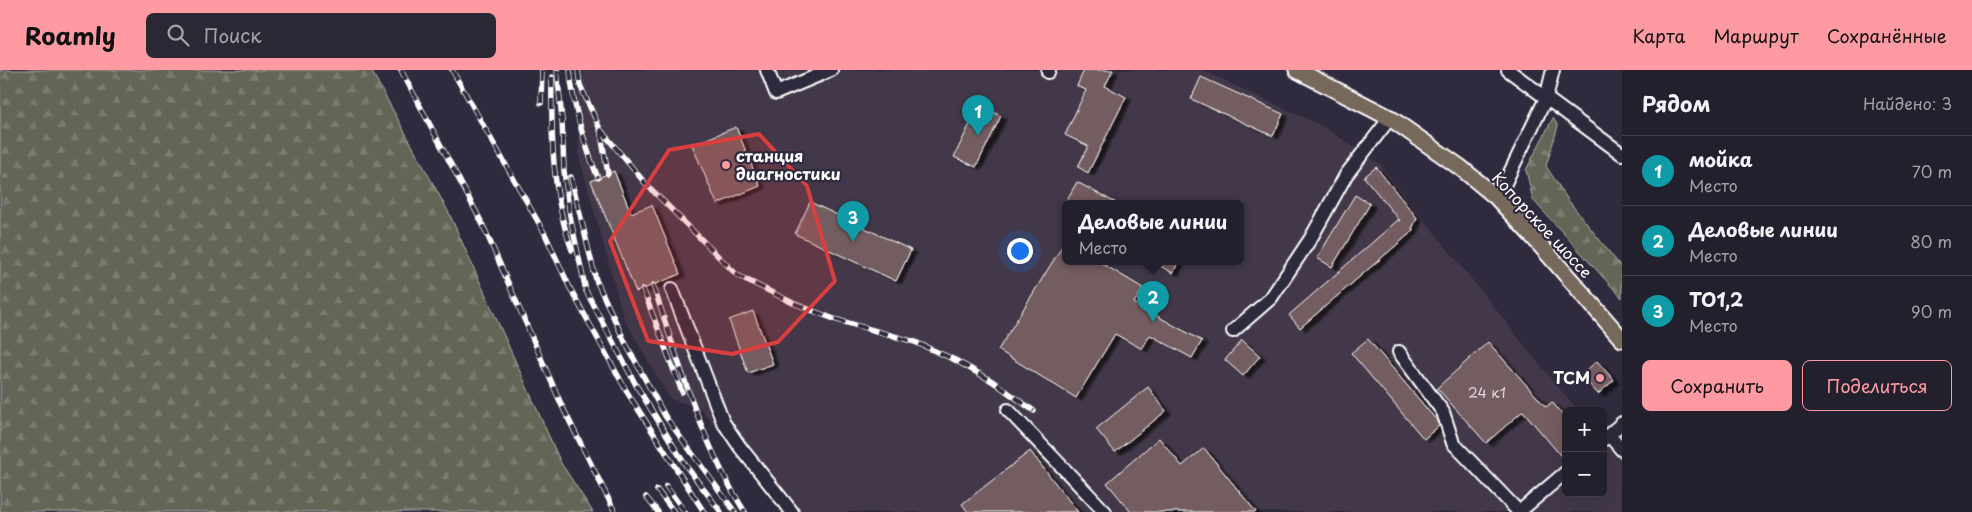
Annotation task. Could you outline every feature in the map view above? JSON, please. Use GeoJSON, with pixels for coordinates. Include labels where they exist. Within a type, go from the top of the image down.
{"type":"FeatureCollection","features":[{"type":"Feature","properties":{"kind":"main road","name":"Копорское шоссе"},"geometry":{"type":"LineString","coordinates":[[1297,70],[1390,118],[1461,168],[1496,197],[1622,340]]}},
{"type":"Feature","properties":{"kind":"street"},"geometry":{"type":"LineString","coordinates":[[767,70],[776,93],[831,70]]}},
{"type":"Feature","properties":{"kind":"street"},"geometry":{"type":"LineString","coordinates":[[1508,70],[1622,154]]}},
{"type":"Feature","properties":{"kind":"street"},"geometry":{"type":"LineString","coordinates":[[1496,197],[1503,187],[1546,98],[1553,70]]}},
{"type":"Feature","properties":{"kind":"street"},"geometry":{"type":"LineString","coordinates":[[1234,330],[1271,298],[1311,238],[1346,175],[1390,118]]}},
{"type":"Feature","properties":{"kind":"street"},"geometry":{"type":"LineString","coordinates":[[672,289],[723,422],[740,447],[792,512]]}},
{"type":"Feature","properties":{"kind":"street"},"geometry":{"type":"LineString","coordinates":[[1399,352],[1443,412],[1453,443],[1519,512],[1562,475]]}},
{"type":"Feature","properties":{"kind":"street"},"geometry":{"type":"LineString","coordinates":[[1008,410],[1104,512]]}},
{"type":"Feature","properties":{"kind":"street"},"geometry":{"type":"LineString","coordinates":[[1607,436],[1622,423]]}},
{"type":"Feature","properties":{"kind":"street"},"geometry":{"type":"LineString","coordinates":[[1607,438],[1622,450]]}},
{"type":"Feature","properties":{"kind":"highlighted area"},"geometry":{"type":"Polygon","coordinates":[[[759,134],[807,186],[835,281],[778,342],[732,354],[648,341],[610,241],[669,150],[759,134]]]}},
{"type":"Feature","properties":{"kind":"shaded area"},"geometry":{"type":"Polygon","coordinates":[[[577,70],[1202,70],[1322,126],[1380,164],[1551,379],[1576,407],[1562,407],[1562,497],[1607,497],[1607,442],[1622,459],[1622,512],[786,512],[700,408],[670,399],[624,319],[579,156],[577,70]]]}},
{"type":"Feature","properties":{"kind":"green space"},"geometry":{"type":"Polygon","coordinates":[[[0,70],[371,70],[449,213],[561,463],[593,512],[0,512],[0,70]]]}},
{"type":"Feature","properties":{"kind":"green space"},"geometry":{"type":"Polygon","coordinates":[[[1553,118],[1558,126],[1546,166],[1568,200],[1622,268],[1622,298],[1533,200],[1526,170],[1553,118]]]}},
{"type":"Feature","properties":{"kind":"building"},"geometry":{"type":"Polygon","coordinates":[[[1084,70],[1113,70],[1105,86],[1126,97],[1088,173],[1078,167],[1088,146],[1065,135],[1086,90],[1077,86],[1084,70]]]}},
{"type":"Feature","properties":{"kind":"building"},"geometry":{"type":"Polygon","coordinates":[[[1201,77],[1283,114],[1273,136],[1191,99],[1201,77]]]}},
{"type":"Feature","properties":{"kind":"building"},"geometry":{"type":"Polygon","coordinates":[[[979,105],[1001,116],[976,167],[954,157],[979,105]]]}},
{"type":"Feature","properties":{"kind":"building","name":"станция диагностики"},"geometry":{"type":"Polygon","coordinates":[[[736,127],[760,186],[717,204],[692,145],[736,127]]]}},
{"type":"Feature","properties":{"kind":"building"},"geometry":{"type":"Polygon","coordinates":[[[1376,167],[1417,218],[1412,229],[1414,230],[1300,328],[1289,315],[1398,220],[1400,221],[1364,177],[1376,167]]]}},
{"type":"Feature","properties":{"kind":"building"},"geometry":{"type":"Polygon","coordinates":[[[614,171],[631,213],[652,205],[680,274],[636,292],[591,181],[614,171]]]}},
{"type":"Feature","properties":{"kind":"building"},"geometry":{"type":"Polygon","coordinates":[[[1077,182],[1110,200],[1067,200],[1077,182]]]}},
{"type":"Feature","properties":{"kind":"building"},"geometry":{"type":"Polygon","coordinates":[[[1355,195],[1370,204],[1332,267],[1317,258],[1355,195]]]}},
{"type":"Feature","properties":{"kind":"building"},"geometry":{"type":"Polygon","coordinates":[[[810,202],[911,250],[896,281],[795,234],[810,202]]]}},
{"type":"Feature","properties":{"kind":"building"},"geometry":{"type":"Polygon","coordinates":[[[1062,246],[1062,265],[1105,265],[1143,288],[1134,303],[1202,341],[1192,358],[1150,335],[1142,349],[1115,334],[1076,398],[998,350],[1062,246]]]}},
{"type":"Feature","properties":{"kind":"building"},"geometry":{"type":"Polygon","coordinates":[[[1158,265],[1177,265],[1173,273],[1158,265]]]}},
{"type":"Feature","properties":{"kind":"building"},"geometry":{"type":"Polygon","coordinates":[[[753,311],[773,364],[748,373],[729,320],[753,311]]]}},
{"type":"Feature","properties":{"kind":"building"},"geometry":{"type":"Polygon","coordinates":[[[1368,339],[1438,422],[1439,426],[1424,439],[1351,353],[1368,339]]]}},
{"type":"Feature","properties":{"kind":"building"},"geometry":{"type":"Polygon","coordinates":[[[1242,340],[1260,356],[1243,376],[1225,360],[1242,340]]]}},
{"type":"Feature","properties":{"kind":"building"},"geometry":{"type":"Polygon","coordinates":[[[1488,342],[1546,407],[1552,402],[1562,414],[1562,457],[1523,411],[1486,443],[1437,388],[1488,342]]]}},
{"type":"Feature","properties":{"kind":"building"},"geometry":{"type":"Polygon","coordinates":[[[1597,361],[1614,380],[1598,394],[1581,375],[1597,361]]]}},
{"type":"Feature","properties":{"kind":"building"},"geometry":{"type":"Polygon","coordinates":[[[1148,387],[1166,411],[1115,452],[1096,429],[1148,387]]]}},
{"type":"Feature","properties":{"kind":"building"},"geometry":{"type":"Polygon","coordinates":[[[1159,438],[1182,466],[1204,448],[1256,512],[1131,512],[1107,483],[1159,438]]]}},
{"type":"Feature","properties":{"kind":"building"},"geometry":{"type":"Polygon","coordinates":[[[1030,451],[1078,512],[968,512],[962,504],[1030,451]]]}},
{"type":"Feature","properties":{"kind":"railway"},"geometry":{"type":"LineString","coordinates":[[401,70],[482,223],[562,406],[615,512]]}},
{"type":"Feature","properties":{"kind":"railway"},"geometry":{"type":"LineString","coordinates":[[452,70],[545,234],[570,288],[627,392],[704,512]]}},
{"type":"Feature","properties":{"kind":"railway"},"geometry":{"type":"LineString","coordinates":[[541,103],[542,70]]}},
{"type":"Feature","properties":{"kind":"railway"},"geometry":{"type":"LineString","coordinates":[[557,70],[562,120],[564,171],[570,216],[586,291],[636,385],[686,466],[721,512]]}},
{"type":"Feature","properties":{"kind":"railway"},"geometry":{"type":"LineString","coordinates":[[570,70],[580,125],[598,178]]}},
{"type":"Feature","properties":{"kind":"railway"},"geometry":{"type":"LineString","coordinates":[[578,70],[580,85],[600,129],[608,174]]}},
{"type":"Feature","properties":{"kind":"railway"},"geometry":{"type":"LineString","coordinates":[[552,77],[554,165],[560,208],[572,250]]}},
{"type":"Feature","properties":{"kind":"railway"},"geometry":{"type":"LineString","coordinates":[[600,129],[645,183],[737,275],[793,303],[834,319],[915,342],[955,360],[992,381],[1034,411]]}},
{"type":"Feature","properties":{"kind":"railway"},"geometry":{"type":"LineString","coordinates":[[571,177],[596,280],[626,344],[665,416],[735,512]]}},
{"type":"Feature","properties":{"kind":"railway"},"geometry":{"type":"LineString","coordinates":[[653,285],[703,430],[729,486],[745,512]]}},
{"type":"Feature","properties":{"kind":"railway"},"geometry":{"type":"LineString","coordinates":[[643,289],[682,392]]}},
{"type":"Feature","properties":{"kind":"railway"},"geometry":{"type":"LineString","coordinates":[[666,486],[685,512]]}},
{"type":"Feature","properties":{"kind":"railway"},"geometry":{"type":"LineString","coordinates":[[657,490],[674,512]]}},
{"type":"Feature","properties":{"kind":"railway"},"geometry":{"type":"LineString","coordinates":[[646,497],[658,512]]}},
{"type":"Feature","properties":{"kind":"place","name":"мойка"},"geometry":{"type":"Point","coordinates":[978,136]}},
{"type":"Feature","properties":{"kind":"place","name":"станция диагностики"},"geometry":{"type":"Point","coordinates":[726,165]}},
{"type":"Feature","properties":{"kind":"place","name":"ТО1,2"},"geometry":{"type":"Point","coordinates":[853,242]}},
{"type":"Feature","properties":{"kind":"place","name":"Деловые линии"},"geometry":{"type":"Point","coordinates":[1153,322]}},
{"type":"Feature","properties":{"kind":"place","name":"ТСМ"},"geometry":{"type":"Point","coordinates":[1600,378]}}]}
